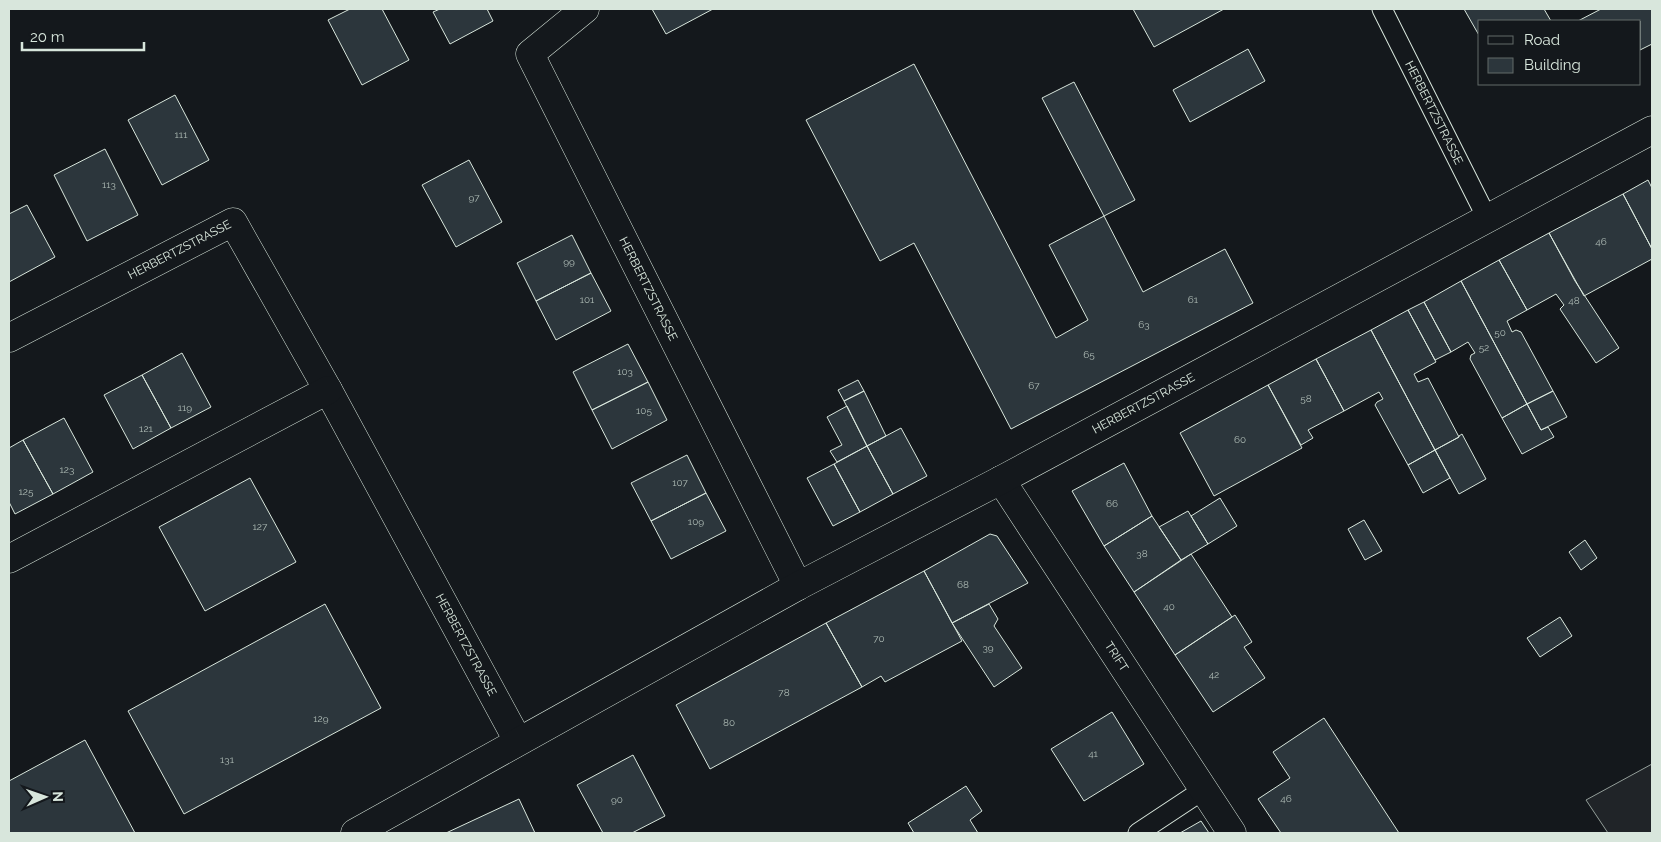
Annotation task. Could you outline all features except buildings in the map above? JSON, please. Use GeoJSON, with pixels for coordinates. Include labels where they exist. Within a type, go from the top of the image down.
{"type":"FeatureCollection","features":[{"type":"Feature","properties":{"kind":"street","name":"HERBERTZSTRASSE"},"geometry":{"type":"LineString","coordinates":[[585,9],[530,54],[798,586]]}},
{"type":"Feature","properties":{"kind":"street","name":"HERBERTZSTRASSE"},"geometry":{"type":"LineString","coordinates":[[355,833],[798,586],[1001,480],[1652,130]]}},
{"type":"Feature","properties":{"kind":"street","name":"HERBERTZSTRASSE"},"geometry":{"type":"LineString","coordinates":[[9,338],[233,222],[328,390],[518,742]]}},
{"type":"Feature","properties":{"kind":"street"},"geometry":{"type":"LineString","coordinates":[[9,559],[328,390]]}},
{"type":"Feature","properties":{"kind":"street","name":"TRIFT"},"geometry":{"type":"LineString","coordinates":[[1001,480],[1232,833]]}},
{"type":"Feature","properties":{"kind":"lane","name":"HERBERTZSTRASSE"},"geometry":{"type":"LineString","coordinates":[[1382,9],[1487,218]]}},
{"type":"Feature","properties":{"kind":"lane"},"geometry":{"type":"LineString","coordinates":[[1138,833],[1203,790]]}},
{"type":"Feature","properties":{"kind":"shaded area"},"geometry":{"type":"Polygon","coordinates":[[[1652,764],[1652,833],[1608,833],[1586,800],[1652,764]]]}}]}
